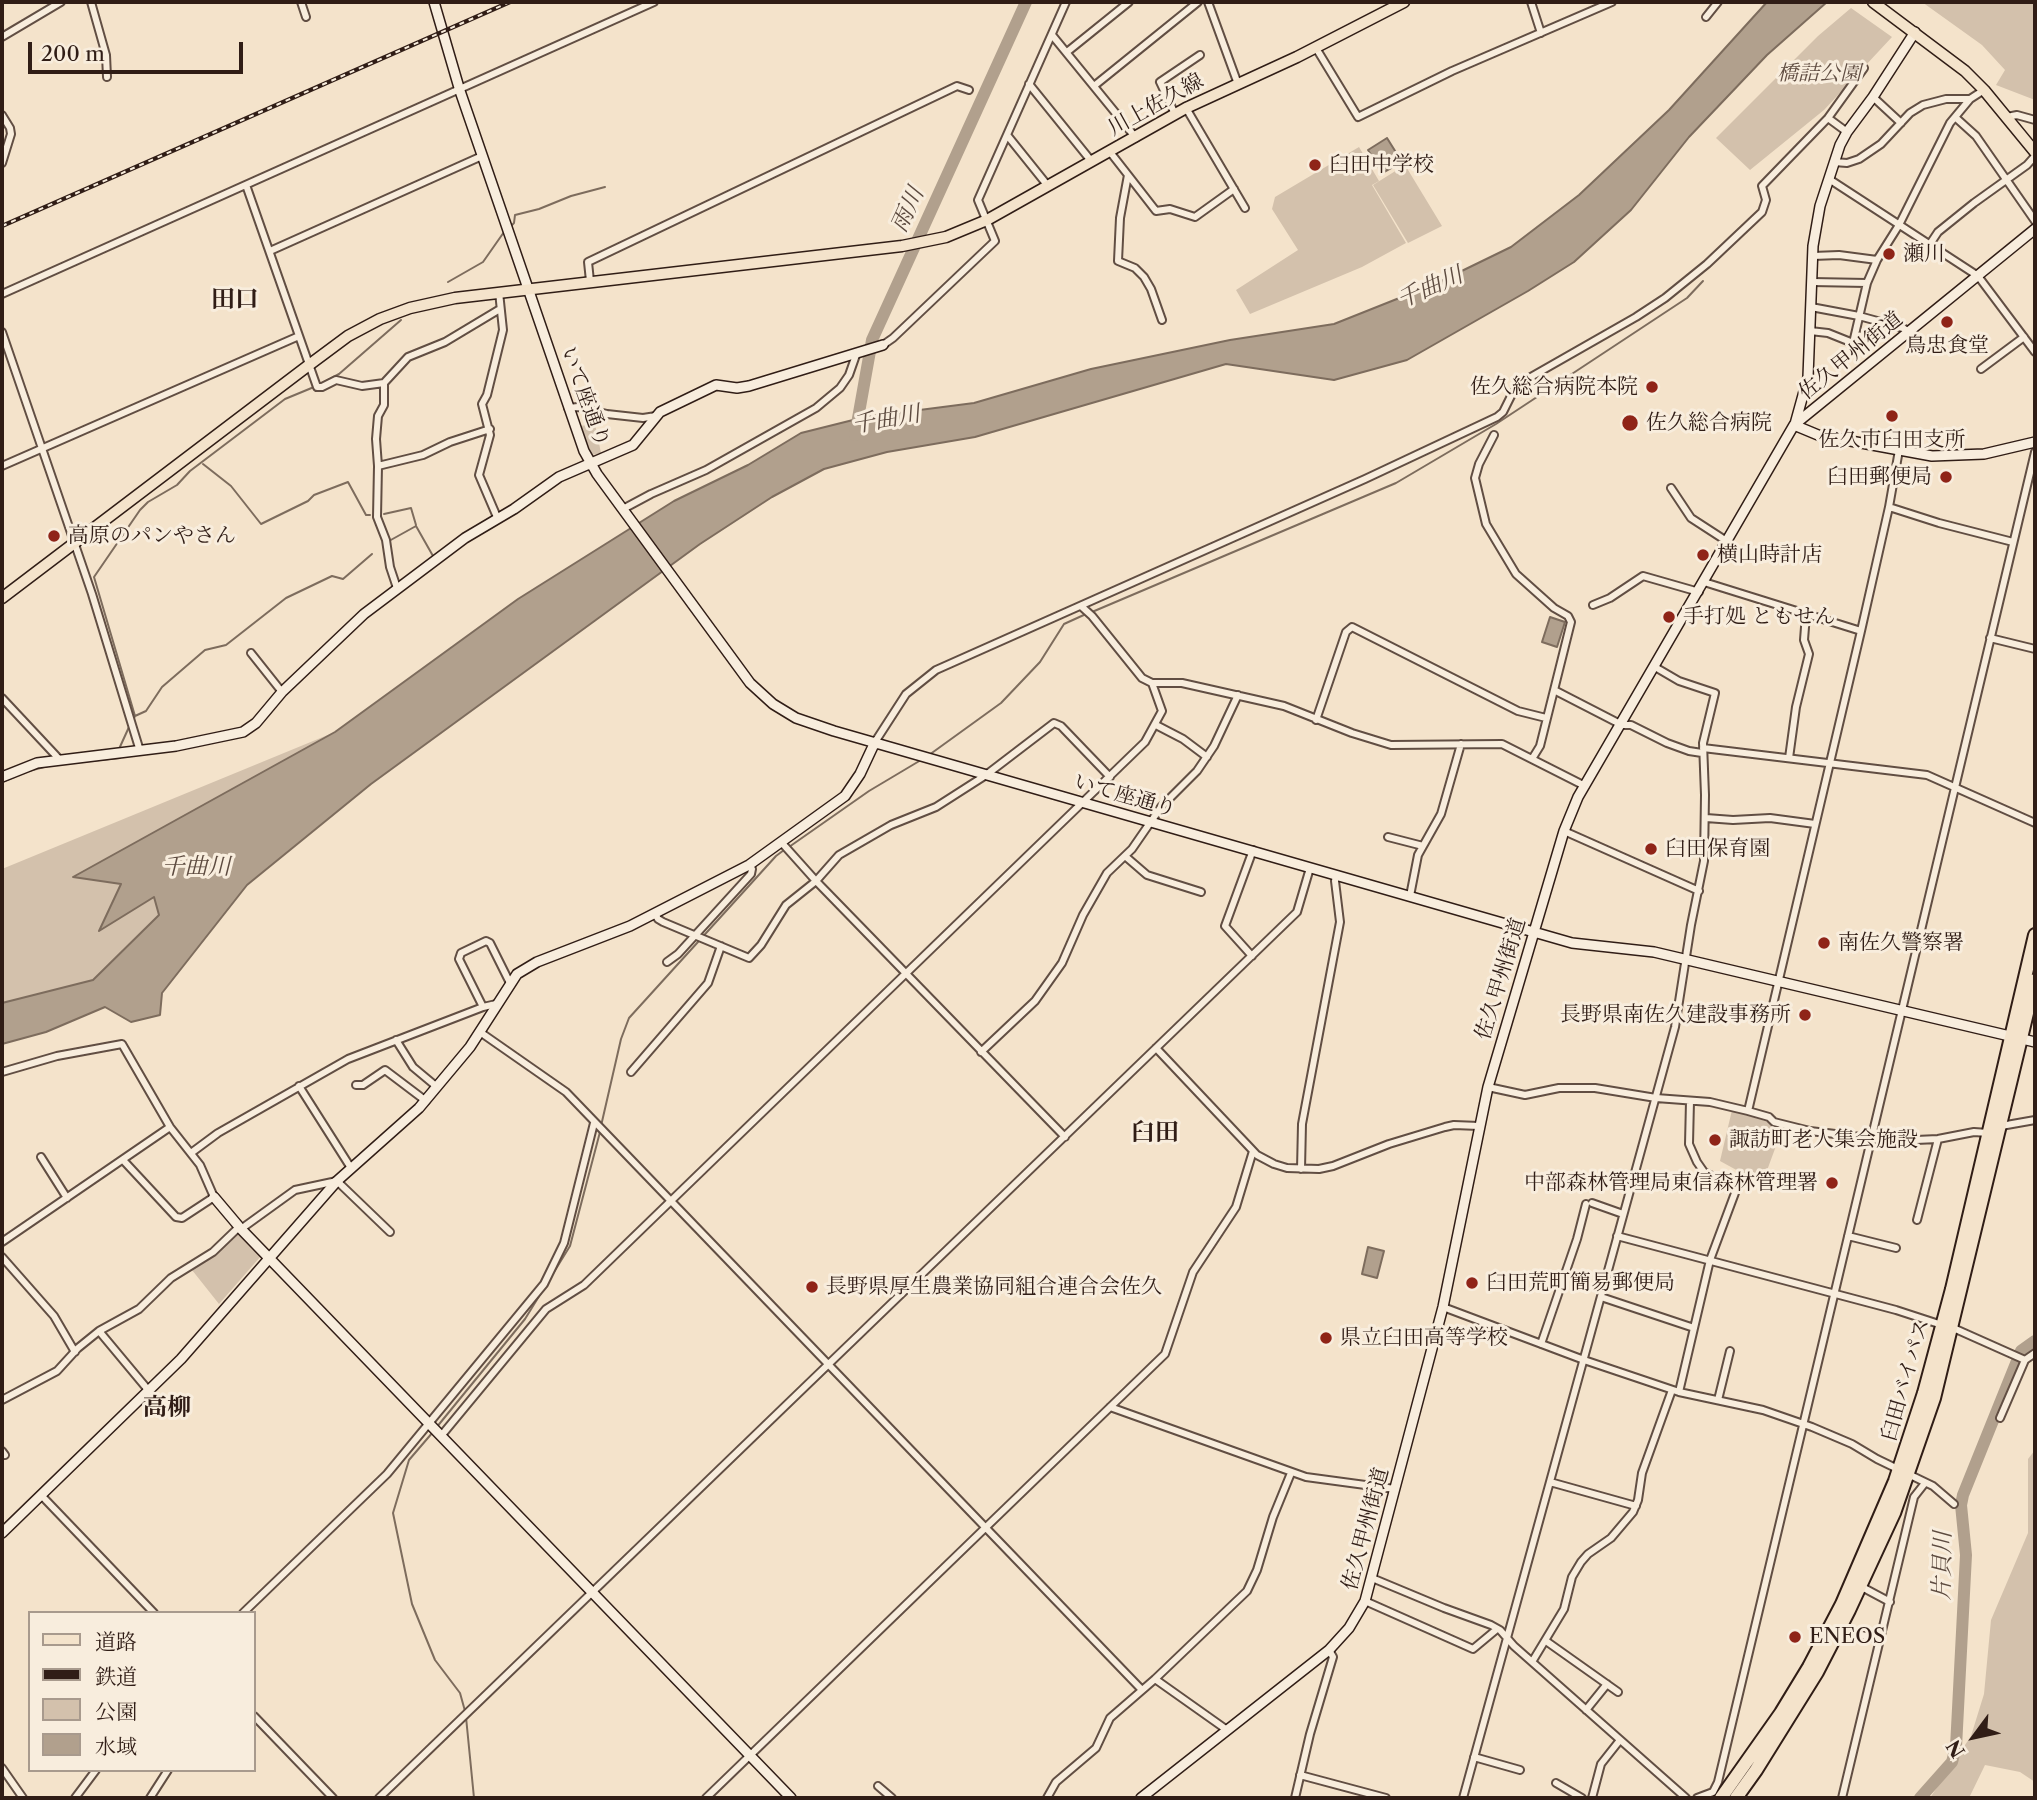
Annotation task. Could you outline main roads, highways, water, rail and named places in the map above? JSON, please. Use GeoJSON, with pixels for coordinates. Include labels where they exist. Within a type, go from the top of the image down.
{"type":"FeatureCollection","features":[{"type":"Feature","properties":{"kind":"highway","name":"臼田バイパス"},"geometry":{"type":"LineString","coordinates":[[1738,1797],[1789,1718],[1839,1629],[1894,1513],[2001,1126],[2035,935]]}},
{"type":"Feature","properties":{"kind":"highway","name":"臼田バイパス"},"geometry":{"type":"LineString","coordinates":[[1947,1326],[1988,1133],[2035,980]]}},
{"type":"Feature","properties":{"kind":"highway","name":"臼田バイパス"},"geometry":{"type":"LineString","coordinates":[[1721,1798],[1781,1713],[1809,1667],[1842,1604],[1903,1473]]}},
{"type":"Feature","properties":{"kind":"main road","name":"川上佐久線"},"geometry":{"type":"LineString","coordinates":[[2,598],[309,365],[354,333],[395,313],[455,298],[902,246],[958,233],[987,220],[1186,108],[1316,48],[1404,2]]}},
{"type":"Feature","properties":{"kind":"main road"},"geometry":{"type":"LineString","coordinates":[[1873,2],[1960,67],[1984,90],[2035,154]]}},
{"type":"Feature","properties":{"kind":"water","name":"千曲川"},"geometry":{"type":"Polygon","coordinates":[[[1767,2],[1827,2],[1767,55],[1689,137],[1631,210],[1574,262],[1528,291],[1407,360],[1334,380],[1226,364],[975,437],[887,452],[824,469],[772,497],[700,544],[371,784],[247,885],[162,993],[160,1015],[131,1022],[105,1007],[46,1032],[2,1044],[2,1003],[93,980],[159,915],[154,897],[99,931],[121,884],[73,877],[335,732],[518,599],[674,501],[748,465],[801,433],[865,417],[974,403],[1091,369],[1230,340],[1334,324],[1437,283],[1511,247],[1579,195],[1669,110],[1767,2]]]}},
{"type":"Feature","properties":{"kind":"water"},"geometry":{"type":"Polygon","coordinates":[[[1387,138],[1402,162],[1382,173],[1368,150],[1387,138]]]}},
{"type":"Feature","properties":{"kind":"water"},"geometry":{"type":"Polygon","coordinates":[[[1550,617],[1565,622],[1557,647],[1542,642],[1550,617]]]}},
{"type":"Feature","properties":{"kind":"water"},"geometry":{"type":"Polygon","coordinates":[[[1368,1247],[1384,1251],[1377,1278],[1362,1274],[1368,1247]]]}},
{"type":"Feature","properties":{"kind":"waterway","name":"雨川"},"geometry":{"type":"LineString","coordinates":[[855,435],[872,340],[1026,2]]}},
{"type":"Feature","properties":{"kind":"waterway"},"geometry":{"type":"LineString","coordinates":[[243,183],[455,88]]}},
{"type":"Feature","properties":{"kind":"waterway"},"geometry":{"type":"LineString","coordinates":[[510,227],[514,223],[515,215],[605,187]]}},
{"type":"Feature","properties":{"kind":"waterway"},"geometry":{"type":"LineString","coordinates":[[448,282],[483,262],[504,232]]}},
{"type":"Feature","properties":{"kind":"waterway"},"geometry":{"type":"LineString","coordinates":[[1092,612],[1396,483],[1496,424],[1687,298],[1703,281]]}},
{"type":"Feature","properties":{"kind":"waterway"},"geometry":{"type":"LineString","coordinates":[[2,291],[11,287]]}},
{"type":"Feature","properties":{"kind":"waterway"},"geometry":{"type":"LineString","coordinates":[[319,385],[339,374],[401,320]]}},
{"type":"Feature","properties":{"kind":"waterway"},"geometry":{"type":"LineString","coordinates":[[133,720],[135,716],[94,577],[148,502],[177,485],[190,471],[285,399],[314,387]]}},
{"type":"Feature","properties":{"kind":"waterway"},"geometry":{"type":"LineString","coordinates":[[203,464],[231,486],[261,524],[308,501],[314,495],[348,482],[366,515],[370,515]]}},
{"type":"Feature","properties":{"kind":"waterway"},"geometry":{"type":"LineString","coordinates":[[384,514],[411,508],[416,525]]}},
{"type":"Feature","properties":{"kind":"waterway"},"geometry":{"type":"LineString","coordinates":[[389,541],[416,526],[433,556]]}},
{"type":"Feature","properties":{"kind":"waterway"},"geometry":{"type":"LineString","coordinates":[[135,716],[146,711],[162,687],[205,650],[226,645],[286,598],[332,576],[343,579],[372,554]]}},
{"type":"Feature","properties":{"kind":"waterway"},"geometry":{"type":"LineString","coordinates":[[929,755],[1001,703],[1040,662],[1064,624],[1086,614]]}},
{"type":"Feature","properties":{"kind":"waterway"},"geometry":{"type":"LineString","coordinates":[[119,749],[129,727]]}},
{"type":"Feature","properties":{"kind":"waterway"},"geometry":{"type":"LineString","coordinates":[[70,763],[120,758]]}},
{"type":"Feature","properties":{"kind":"waterway"},"geometry":{"type":"LineString","coordinates":[[789,847],[869,791],[921,760]]}},
{"type":"Feature","properties":{"kind":"waterway"},"geometry":{"type":"LineString","coordinates":[[29,771],[48,766]]}},
{"type":"Feature","properties":{"kind":"waterway"},"geometry":{"type":"LineString","coordinates":[[2,782],[14,777]]}},
{"type":"Feature","properties":{"kind":"waterway"},"geometry":{"type":"LineString","coordinates":[[601,1126],[621,1039],[629,1018],[784,850]]}},
{"type":"Feature","properties":{"kind":"waterway"},"geometry":{"type":"LineString","coordinates":[[436,1428],[525,1319],[570,1246],[600,1132]]}},
{"type":"Feature","properties":{"kind":"waterway","name":"片貝川"},"geometry":{"type":"LineString","coordinates":[[1920,1798],[1952,1762],[1956,1747],[1966,1555],[1961,1505],[1963,1495],[2021,1351],[2035,1341]]}},
{"type":"Feature","properties":{"kind":"waterway"},"geometry":{"type":"LineString","coordinates":[[433,1432],[409,1460],[393,1513],[412,1604],[435,1660],[460,1693],[465,1711]]}},
{"type":"Feature","properties":{"kind":"waterway"},"geometry":{"type":"LineString","coordinates":[[466,1717],[474,1798]]}},
{"type":"Feature","properties":{"kind":"railway"},"geometry":{"type":"LineString","coordinates":[[2,226],[510,2]]}},
{"type":"Feature","properties":{"kind":"place","name":"臼田中学校"},"geometry":{"type":"Point","coordinates":[1315,165]}},
{"type":"Feature","properties":{"kind":"place","name":"瀬川"},"geometry":{"type":"Point","coordinates":[1889,254]}},
{"type":"Feature","properties":{"kind":"place","name":"鳥忠食堂"},"geometry":{"type":"Point","coordinates":[1947,322]}},
{"type":"Feature","properties":{"kind":"place","name":"佐久総合病院本院"},"geometry":{"type":"Point","coordinates":[1652,387]}},
{"type":"Feature","properties":{"kind":"place","name":"佐久市臼田支所"},"geometry":{"type":"Point","coordinates":[1892,416]}},
{"type":"Feature","properties":{"kind":"place","name":"佐久総合病院"},"geometry":{"type":"Point","coordinates":[1630,423]}},
{"type":"Feature","properties":{"kind":"place","name":"臼田郵便局"},"geometry":{"type":"Point","coordinates":[1946,477]}},
{"type":"Feature","properties":{"kind":"place","name":"高原のパンやさん"},"geometry":{"type":"Point","coordinates":[54,536]}},
{"type":"Feature","properties":{"kind":"place","name":"横山時計店"},"geometry":{"type":"Point","coordinates":[1703,555]}},
{"type":"Feature","properties":{"kind":"place","name":"手打処 ともせん"},"geometry":{"type":"Point","coordinates":[1669,617]}},
{"type":"Feature","properties":{"kind":"place","name":"臼田保育園"},"geometry":{"type":"Point","coordinates":[1651,849]}},
{"type":"Feature","properties":{"kind":"place","name":"南佐久警察署"},"geometry":{"type":"Point","coordinates":[1824,943]}},
{"type":"Feature","properties":{"kind":"place","name":"長野県南佐久建設事務所"},"geometry":{"type":"Point","coordinates":[1805,1015]}},
{"type":"Feature","properties":{"kind":"place","name":"諏訪町老人集会施設"},"geometry":{"type":"Point","coordinates":[1715,1140]}},
{"type":"Feature","properties":{"kind":"place","name":"中部森林管理局東信森林管理署"},"geometry":{"type":"Point","coordinates":[1832,1183]}},
{"type":"Feature","properties":{"kind":"place","name":"臼田荒町簡易郵便局"},"geometry":{"type":"Point","coordinates":[1472,1283]}},
{"type":"Feature","properties":{"kind":"place","name":"長野県厚生農業協同組合連合会佐久"},"geometry":{"type":"Point","coordinates":[812,1287]}},
{"type":"Feature","properties":{"kind":"place","name":"県立臼田高等学校"},"geometry":{"type":"Point","coordinates":[1326,1338]}},
{"type":"Feature","properties":{"kind":"place","name":"ENEOS"},"geometry":{"type":"Point","coordinates":[1795,1637]}},
{"type":"Feature","properties":{"kind":"district","name":"田口"},"geometry":{"type":"Point","coordinates":[235,300]}},
{"type":"Feature","properties":{"kind":"district","name":"臼田"},"geometry":{"type":"Point","coordinates":[1155,1133]}},
{"type":"Feature","properties":{"kind":"district","name":"高柳"},"geometry":{"type":"Point","coordinates":[167,1408]}},
{"type":"Feature","properties":{"kind":"park label","name":"橋詰公園"},"geometry":{"type":"Point","coordinates":[1819,74]}}]}
